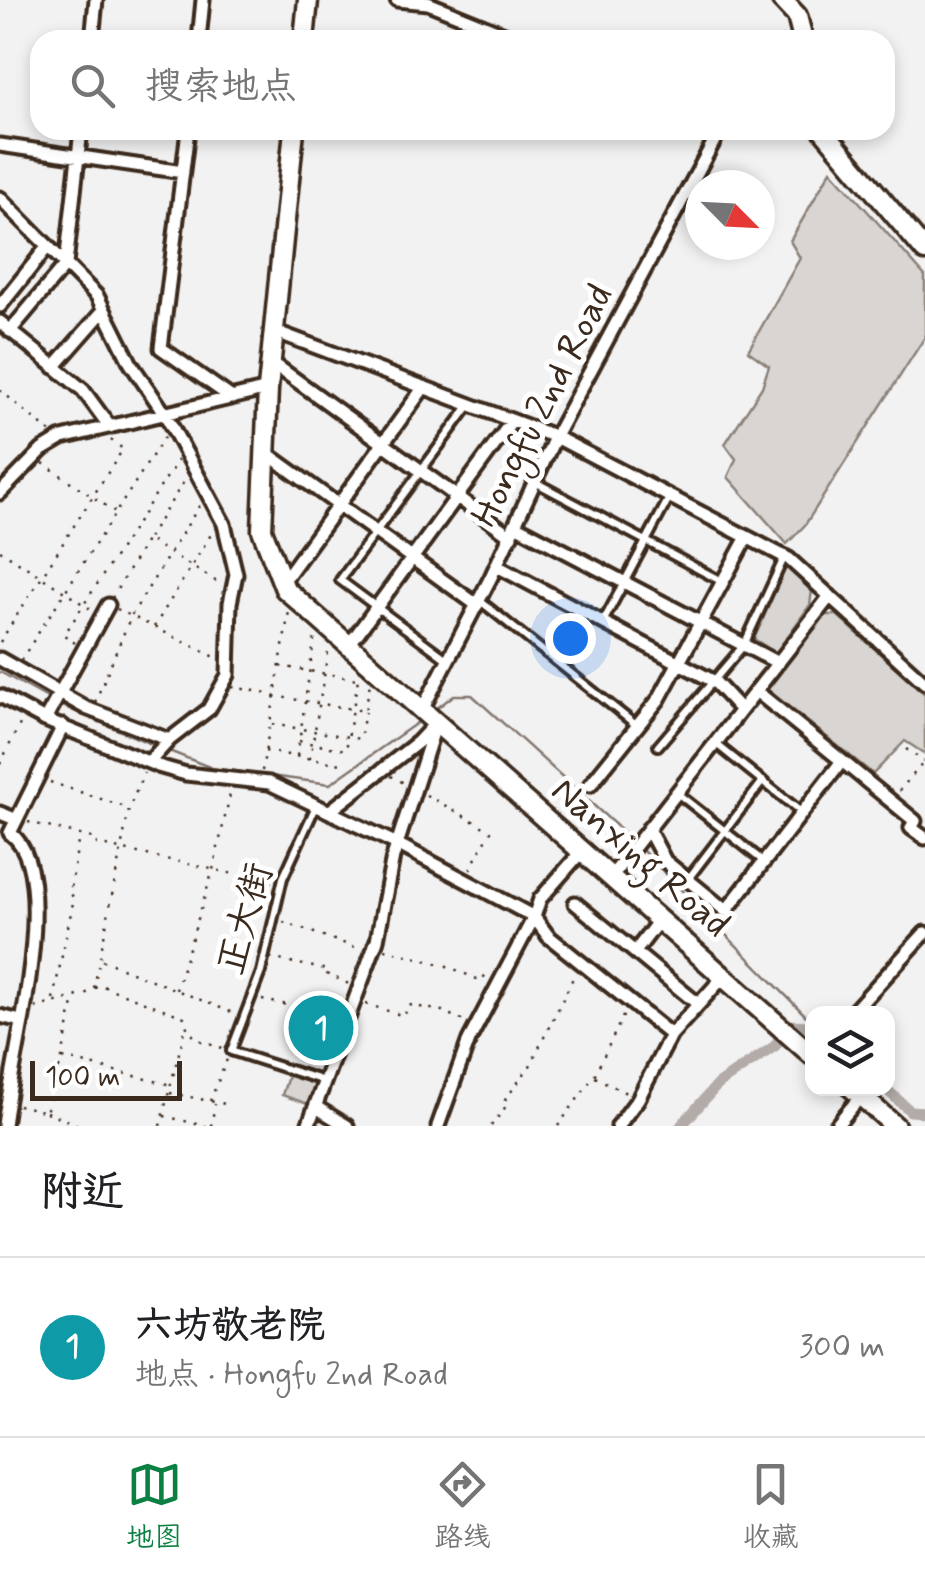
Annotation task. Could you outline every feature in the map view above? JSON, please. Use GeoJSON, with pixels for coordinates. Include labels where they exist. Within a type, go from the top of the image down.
{"type":"FeatureCollection","features":[{"type":"Feature","properties":{"kind":"main road"},"geometry":{"type":"LineString","coordinates":[[305,30],[308,0]]}},
{"type":"Feature","properties":{"kind":"main road"},"geometry":{"type":"LineString","coordinates":[[782,0],[798,16],[801,30]]}},
{"type":"Feature","properties":{"kind":"main road"},"geometry":{"type":"LineString","coordinates":[[287,588],[262,530],[268,389],[293,140]]}},
{"type":"Feature","properties":{"kind":"main road"},"geometry":{"type":"LineString","coordinates":[[831,140],[925,251]]}},
{"type":"Feature","properties":{"kind":"main road","name":"Nanxing Road"},"geometry":{"type":"LineString","coordinates":[[287,588],[805,1048]]}},
{"type":"Feature","properties":{"kind":"main road"},"geometry":{"type":"LineString","coordinates":[[861,1096],[895,1126]]}},
{"type":"Feature","properties":{"kind":"street"},"geometry":{"type":"LineString","coordinates":[[93,30],[96,0]]}},
{"type":"Feature","properties":{"kind":"street"},"geometry":{"type":"LineString","coordinates":[[200,30],[204,0]]}},
{"type":"Feature","properties":{"kind":"street"},"geometry":{"type":"LineString","coordinates":[[397,0],[428,3],[495,30]]}},
{"type":"Feature","properties":{"kind":"street"},"geometry":{"type":"LineString","coordinates":[[81,140],[66,264],[5,326],[83,390],[104,428]]}},
{"type":"Feature","properties":{"kind":"street"},"geometry":{"type":"LineString","coordinates":[[187,140],[161,348],[232,398]]}},
{"type":"Feature","properties":{"kind":"street","name":"Hongfu 2nd Road"},"geometry":{"type":"LineString","coordinates":[[308,1126],[374,949],[415,789],[429,716],[448,660],[556,437],[715,140]]}},
{"type":"Feature","properties":{"kind":"street"},"geometry":{"type":"LineString","coordinates":[[0,144],[182,172]]}},
{"type":"Feature","properties":{"kind":"street"},"geometry":{"type":"LineString","coordinates":[[0,198],[97,296],[131,364],[168,420],[222,518],[236,574],[228,675],[209,709],[169,740],[149,762]]}},
{"type":"Feature","properties":{"kind":"street"},"geometry":{"type":"LineString","coordinates":[[2,298],[48,246]]}},
{"type":"Feature","properties":{"kind":"street"},"geometry":{"type":"LineString","coordinates":[[54,367],[104,310]]}},
{"type":"Feature","properties":{"kind":"street"},"geometry":{"type":"LineString","coordinates":[[274,331],[556,437],[784,557],[925,683]]}},
{"type":"Feature","properties":{"kind":"street"},"geometry":{"type":"LineString","coordinates":[[271,362],[458,498],[513,530],[778,663]]}},
{"type":"Feature","properties":{"kind":"street"},"geometry":{"type":"LineString","coordinates":[[287,588],[424,387]]}},
{"type":"Feature","properties":{"kind":"street"},"geometry":{"type":"LineString","coordinates":[[1,488],[60,440],[104,428],[168,420],[268,389]]}},
{"type":"Feature","properties":{"kind":"street"},"geometry":{"type":"LineString","coordinates":[[361,656],[377,608],[512,421]]}},
{"type":"Feature","properties":{"kind":"street"},"geometry":{"type":"LineString","coordinates":[[266,452],[478,602]]}},
{"type":"Feature","properties":{"kind":"street"},"geometry":{"type":"LineString","coordinates":[[590,784],[658,699],[747,537]]}},
{"type":"Feature","properties":{"kind":"street"},"geometry":{"type":"LineString","coordinates":[[496,566],[714,682],[741,710]]}},
{"type":"Feature","properties":{"kind":"street"},"geometry":{"type":"LineString","coordinates":[[611,876],[830,596]]}},
{"type":"Feature","properties":{"kind":"street"},"geometry":{"type":"LineString","coordinates":[[45,720],[104,610]]}},
{"type":"Feature","properties":{"kind":"street"},"geometry":{"type":"LineString","coordinates":[[0,659],[91,710],[169,740]]}},
{"type":"Feature","properties":{"kind":"street"},"geometry":{"type":"LineString","coordinates":[[756,691],[914,821]]}},
{"type":"Feature","properties":{"kind":"street"},"geometry":{"type":"LineString","coordinates":[[0,696],[45,720],[186,774],[269,783],[398,844],[534,917],[548,936],[671,1035]]}},
{"type":"Feature","properties":{"kind":"street"},"geometry":{"type":"LineString","coordinates":[[330,812],[418,742],[429,716]]}},
{"type":"Feature","properties":{"kind":"street"},"geometry":{"type":"LineString","coordinates":[[4,1126],[4,1106],[35,943],[28,862],[21,841],[10,832],[63,726]]}},
{"type":"Feature","properties":{"kind":"street"},"geometry":{"type":"LineString","coordinates":[[648,830],[666,862],[726,912],[842,760]]}},
{"type":"Feature","properties":{"kind":"street"},"geometry":{"type":"LineString","coordinates":[[925,807],[911,828],[925,838]]}},
{"type":"Feature","properties":{"kind":"street"},"geometry":{"type":"LineString","coordinates":[[0,812],[15,819]]}},
{"type":"Feature","properties":{"kind":"street"},"geometry":{"type":"LineString","coordinates":[[438,1126],[476,1026],[540,899],[582,851]]}},
{"type":"Feature","properties":{"kind":"street"},"geometry":{"type":"LineString","coordinates":[[575,903],[698,1004]]}},
{"type":"Feature","properties":{"kind":"street"},"geometry":{"type":"LineString","coordinates":[[634,952],[660,919]]}},
{"type":"Feature","properties":{"kind":"street"},"geometry":{"type":"LineString","coordinates":[[858,1006],[925,933]]}},
{"type":"Feature","properties":{"kind":"street"},"geometry":{"type":"LineString","coordinates":[[618,1126],[638,1099],[671,1035],[724,976]]}},
{"type":"Feature","properties":{"kind":"street"},"geometry":{"type":"LineString","coordinates":[[0,1016],[22,1015]]}},
{"type":"Feature","properties":{"kind":"street"},"geometry":{"type":"LineString","coordinates":[[836,1126],[854,1096]]}},
{"type":"Feature","properties":{"kind":"street"},"geometry":{"type":"LineString","coordinates":[[316,1107],[346,1126]]}},
{"type":"Feature","properties":{"kind":"lane"},"geometry":{"type":"LineString","coordinates":[[448,660],[340,580],[470,404]]}},
{"type":"Feature","properties":{"kind":"lane"},"geometry":{"type":"LineString","coordinates":[[535,482],[722,581]]}},
{"type":"Feature","properties":{"kind":"lane"},"geometry":{"type":"LineString","coordinates":[[603,622],[669,496]]}},
{"type":"Feature","properties":{"kind":"lane"},"geometry":{"type":"LineString","coordinates":[[658,746],[744,645],[784,557]]}},
{"type":"Feature","properties":{"kind":"lane"},"geometry":{"type":"LineString","coordinates":[[478,602],[637,726]]}},
{"type":"Feature","properties":{"kind":"lane"},"geometry":{"type":"LineString","coordinates":[[716,743],[802,812]]}},
{"type":"Feature","properties":{"kind":"lane"},"geometry":{"type":"LineString","coordinates":[[688,880],[763,781]]}},
{"type":"Feature","properties":{"kind":"lane"},"geometry":{"type":"LineString","coordinates":[[677,793],[764,862]]}},
{"type":"Feature","properties":{"kind":"lane","name":"正大街"},"geometry":{"type":"LineString","coordinates":[[232,1051],[252,997],[282,885],[316,805]]}},
{"type":"Feature","properties":{"kind":"lane"},"geometry":{"type":"LineString","coordinates":[[232,1051],[326,1081]]}},
{"type":"Feature","properties":{"kind":"path"},"geometry":{"type":"LineString","coordinates":[[0,390],[60,440]]}},
{"type":"Feature","properties":{"kind":"path"},"geometry":{"type":"LineString","coordinates":[[16,668],[116,512],[168,420]]}},
{"type":"Feature","properties":{"kind":"path"},"geometry":{"type":"LineString","coordinates":[[0,642],[124,449],[104,428]]}},
{"type":"Feature","properties":{"kind":"path"},"geometry":{"type":"LineString","coordinates":[[84,649],[64,635],[184,450]]}},
{"type":"Feature","properties":{"kind":"path"},"geometry":{"type":"LineString","coordinates":[[34,458],[116,512]]}},
{"type":"Feature","properties":{"kind":"path"},"geometry":{"type":"LineString","coordinates":[[104,610],[193,467]]}},
{"type":"Feature","properties":{"kind":"path"},"geometry":{"type":"LineString","coordinates":[[91,710],[131,616],[207,493]]}},
{"type":"Feature","properties":{"kind":"path"},"geometry":{"type":"LineString","coordinates":[[154,627],[222,518]]}},
{"type":"Feature","properties":{"kind":"path"},"geometry":{"type":"LineString","coordinates":[[148,539],[232,592]]}},
{"type":"Feature","properties":{"kind":"path"},"geometry":{"type":"LineString","coordinates":[[0,550],[84,605],[131,616],[228,663]]}},
{"type":"Feature","properties":{"kind":"path"},"geometry":{"type":"LineString","coordinates":[[262,767],[287,588]]}},
{"type":"Feature","properties":{"kind":"path"},"geometry":{"type":"LineString","coordinates":[[310,759],[325,674],[325,624]]}},
{"type":"Feature","properties":{"kind":"path"},"geometry":{"type":"LineString","coordinates":[[296,756],[305,701],[325,624]]}},
{"type":"Feature","properties":{"kind":"path"},"geometry":{"type":"LineString","coordinates":[[299,741],[346,750],[361,656]]}},
{"type":"Feature","properties":{"kind":"path"},"geometry":{"type":"LineString","coordinates":[[270,723],[360,740],[365,711],[361,656]]}},
{"type":"Feature","properties":{"kind":"path"},"geometry":{"type":"LineString","coordinates":[[279,666],[358,680]]}},
{"type":"Feature","properties":{"kind":"path"},"geometry":{"type":"LineString","coordinates":[[222,685],[365,711]]}},
{"type":"Feature","properties":{"kind":"path"},"geometry":{"type":"LineString","coordinates":[[0,764],[27,710]]}},
{"type":"Feature","properties":{"kind":"path"},"geometry":{"type":"LineString","coordinates":[[891,801],[924,762],[906,749]]}},
{"type":"Feature","properties":{"kind":"path"},"geometry":{"type":"LineString","coordinates":[[265,751],[342,764]]}},
{"type":"Feature","properties":{"kind":"path"},"geometry":{"type":"LineString","coordinates":[[94,988],[129,808],[149,762]]}},
{"type":"Feature","properties":{"kind":"path"},"geometry":{"type":"LineString","coordinates":[[381,770],[491,831],[464,880]]}},
{"type":"Feature","properties":{"kind":"path"},"geometry":{"type":"LineString","coordinates":[[37,778],[129,808]]}},
{"type":"Feature","properties":{"kind":"path"},"geometry":{"type":"LineString","coordinates":[[176,990],[213,870],[234,779]]}},
{"type":"Feature","properties":{"kind":"path"},"geometry":{"type":"LineString","coordinates":[[15,819],[120,849],[282,885]]}},
{"type":"Feature","properties":{"kind":"path"},"geometry":{"type":"LineString","coordinates":[[52,1002],[74,898],[70,893],[80,835]]}},
{"type":"Feature","properties":{"kind":"path"},"geometry":{"type":"LineString","coordinates":[[272,918],[333,942],[447,966],[499,984]]}},
{"type":"Feature","properties":{"kind":"path"},"geometry":{"type":"LineString","coordinates":[[264,956],[328,970],[327,974],[358,995],[404,1016],[409,1005],[442,1011],[476,1026]]}},
{"type":"Feature","properties":{"kind":"path"},"geometry":{"type":"LineString","coordinates":[[100,960],[244,1018]]}},
{"type":"Feature","properties":{"kind":"path"},"geometry":{"type":"LineString","coordinates":[[491,1126],[507,1105],[504,1100],[530,1066],[581,962]]}},
{"type":"Feature","properties":{"kind":"path"},"geometry":{"type":"LineString","coordinates":[[22,1015],[100,985],[184,1016],[186,1028],[160,1126]]}},
{"type":"Feature","properties":{"kind":"path"},"geometry":{"type":"LineString","coordinates":[[46,1112],[74,996]]}},
{"type":"Feature","properties":{"kind":"path"},"geometry":{"type":"LineString","coordinates":[[252,997],[304,1008]]}},
{"type":"Feature","properties":{"kind":"path"},"geometry":{"type":"LineString","coordinates":[[558,1126],[594,1076],[630,1001]]}},
{"type":"Feature","properties":{"kind":"path"},"geometry":{"type":"LineString","coordinates":[[162,1116],[208,1126],[232,1051],[197,1040],[186,1028]]}},
{"type":"Feature","properties":{"kind":"path"},"geometry":{"type":"LineString","coordinates":[[62,1058],[171,1084]]}},
{"type":"Feature","properties":{"kind":"path"},"geometry":{"type":"LineString","coordinates":[[594,1076],[638,1099]]}},
{"type":"Feature","properties":{"kind":"path"},"geometry":{"type":"LineString","coordinates":[[169,1093],[230,1106]]}},
{"type":"Feature","properties":{"kind":"path"},"geometry":{"type":"LineString","coordinates":[[4,1106],[46,1112],[64,1124],[80,1126]]}},
{"type":"Feature","properties":{"kind":"shaded area"},"geometry":{"type":"Polygon","coordinates":[[[831,170],[925,276],[925,337],[805,525],[787,544],[728,477],[736,459],[725,444],[762,387],[769,366],[748,351],[800,258],[790,241],[831,170]]]}},
{"type":"Feature","properties":{"kind":"shaded area"},"geometry":{"type":"Polygon","coordinates":[[[786,566],[812,591],[810,605],[776,653],[754,639],[786,566]]]}},
{"type":"Feature","properties":{"kind":"shaded area"},"geometry":{"type":"Polygon","coordinates":[[[825,615],[837,615],[925,694],[925,754],[905,741],[873,774],[767,689],[825,615]]]}},
{"type":"Feature","properties":{"kind":"shaded area"},"geometry":{"type":"Polygon","coordinates":[[[290,1070],[326,1081],[316,1107],[282,1095],[290,1070]]]}},
{"type":"Feature","properties":{"kind":"waterway"},"geometry":{"type":"LineString","coordinates":[[0,672],[51,700]]}},
{"type":"Feature","properties":{"kind":"waterway"},"geometry":{"type":"LineString","coordinates":[[436,709],[454,695],[472,695],[632,840]]}},
{"type":"Feature","properties":{"kind":"waterway"},"geometry":{"type":"LineString","coordinates":[[58,704],[156,746]]}},
{"type":"Feature","properties":{"kind":"waterway"},"geometry":{"type":"LineString","coordinates":[[169,751],[212,768],[330,784],[421,720]]}},
{"type":"Feature","properties":{"kind":"waterway"},"geometry":{"type":"LineString","coordinates":[[641,849],[805,1015]]}},
{"type":"Feature","properties":{"kind":"waterway"},"geometry":{"type":"LineString","coordinates":[[681,1126],[718,1084],[775,1046],[788,1025],[805,1026]]}},
{"type":"Feature","properties":{"kind":"waterway"},"geometry":{"type":"LineString","coordinates":[[894,1096],[910,1111],[925,1112]]}},
{"type":"Feature","properties":{"kind":"place","name":"六坊敬老院"},"geometry":{"type":"Point","coordinates":[321,1028]}}]}
